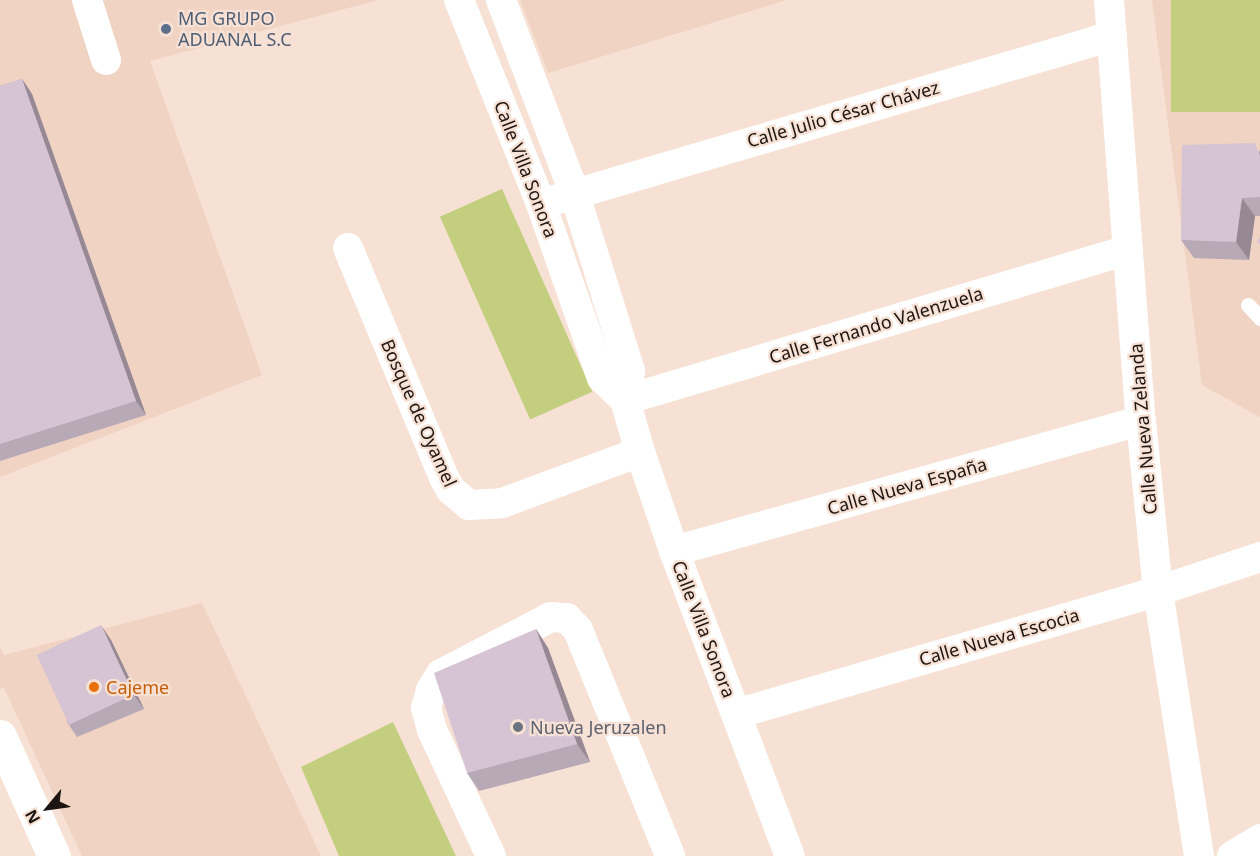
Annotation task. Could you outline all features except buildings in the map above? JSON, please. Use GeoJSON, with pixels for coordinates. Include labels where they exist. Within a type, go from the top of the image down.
{"type":"FeatureCollection","features":[{"type":"Feature","properties":{"kind":"street"},"geometry":{"type":"LineString","coordinates":[[87,0],[106,60]]}},
{"type":"Feature","properties":{"kind":"street","name":"Calle Villa Sonora"},"geometry":{"type":"LineString","coordinates":[[459,0],[541,204],[602,378],[625,400]]}},
{"type":"Feature","properties":{"kind":"street","name":"Calle Villa Sonora"},"geometry":{"type":"LineString","coordinates":[[501,0],[574,192],[630,371],[625,400],[640,452],[674,551],[790,856]]}},
{"type":"Feature","properties":{"kind":"street","name":"Calle Nueva Zelanda"},"geometry":{"type":"LineString","coordinates":[[1109,0],[1141,421],[1158,591],[1199,856]]}},
{"type":"Feature","properties":{"kind":"street","name":"Calle Julio César Chávez"},"geometry":{"type":"LineString","coordinates":[[541,204],[574,192],[1112,36]]}},
{"type":"Feature","properties":{"kind":"street","name":"Bosque de Oyamel"},"geometry":{"type":"LineString","coordinates":[[348,248],[444,478],[451,490],[469,505],[502,503],[640,452]]}},
{"type":"Feature","properties":{"kind":"street","name":"Calle Fernando Valenzuela"},"geometry":{"type":"LineString","coordinates":[[625,400],[1128,250]]}},
{"type":"Feature","properties":{"kind":"street","name":"Calle Nueva España"},"geometry":{"type":"LineString","coordinates":[[674,551],[1141,421]]}},
{"type":"Feature","properties":{"kind":"street","name":"Calle Nueva Escocia"},"geometry":{"type":"LineString","coordinates":[[736,714],[1158,591],[1260,557]]}},
{"type":"Feature","properties":{"kind":"street"},"geometry":{"type":"LineString","coordinates":[[491,856],[432,730],[426,708],[431,690],[441,674],[551,617],[567,618],[578,630],[670,856]]}},
{"type":"Feature","properties":{"kind":"street"},"geometry":{"type":"LineString","coordinates":[[0,736],[54,856]]}},
{"type":"Feature","properties":{"kind":"street"},"geometry":{"type":"LineString","coordinates":[[1232,856],[1260,839]]}},
{"type":"Feature","properties":{"kind":"lane"},"geometry":{"type":"LineString","coordinates":[[1248,305],[1260,318]]}},
{"type":"Feature","properties":{"kind":"shaded area"},"geometry":{"type":"Polygon","coordinates":[[[0,0],[378,0],[150,61],[262,375],[0,477],[0,0]]]}},
{"type":"Feature","properties":{"kind":"shaded area"},"geometry":{"type":"Polygon","coordinates":[[[520,0],[787,0],[548,73],[520,0]]]}},
{"type":"Feature","properties":{"kind":"shaded area"},"geometry":{"type":"Polygon","coordinates":[[[1152,0],[1260,0],[1260,417],[1202,385],[1152,0]]]}},
{"type":"Feature","properties":{"kind":"shaded area"},"geometry":{"type":"Polygon","coordinates":[[[202,603],[321,856],[82,856],[4,688],[0,689],[0,647],[4,655],[202,603]]]}},
{"type":"Feature","properties":{"kind":"green space"},"geometry":{"type":"Polygon","coordinates":[[[1171,0],[1260,0],[1260,112],[1171,112],[1171,0]]]}},
{"type":"Feature","properties":{"kind":"green space"},"geometry":{"type":"Polygon","coordinates":[[[502,189],[592,392],[530,419],[440,217],[502,189]]]}},
{"type":"Feature","properties":{"kind":"green space"},"geometry":{"type":"Polygon","coordinates":[[[393,722],[456,856],[339,856],[301,767],[393,722]]]}},
{"type":"Feature","properties":{"kind":"place","name":"MG GRUPO ADUANAL S.C"},"geometry":{"type":"Point","coordinates":[166,29]}},
{"type":"Feature","properties":{"kind":"place","name":"Cajeme"},"geometry":{"type":"Point","coordinates":[94,687]}},
{"type":"Feature","properties":{"kind":"place","name":"Nueva Jeruzalen"},"geometry":{"type":"Point","coordinates":[518,727]}}]}
